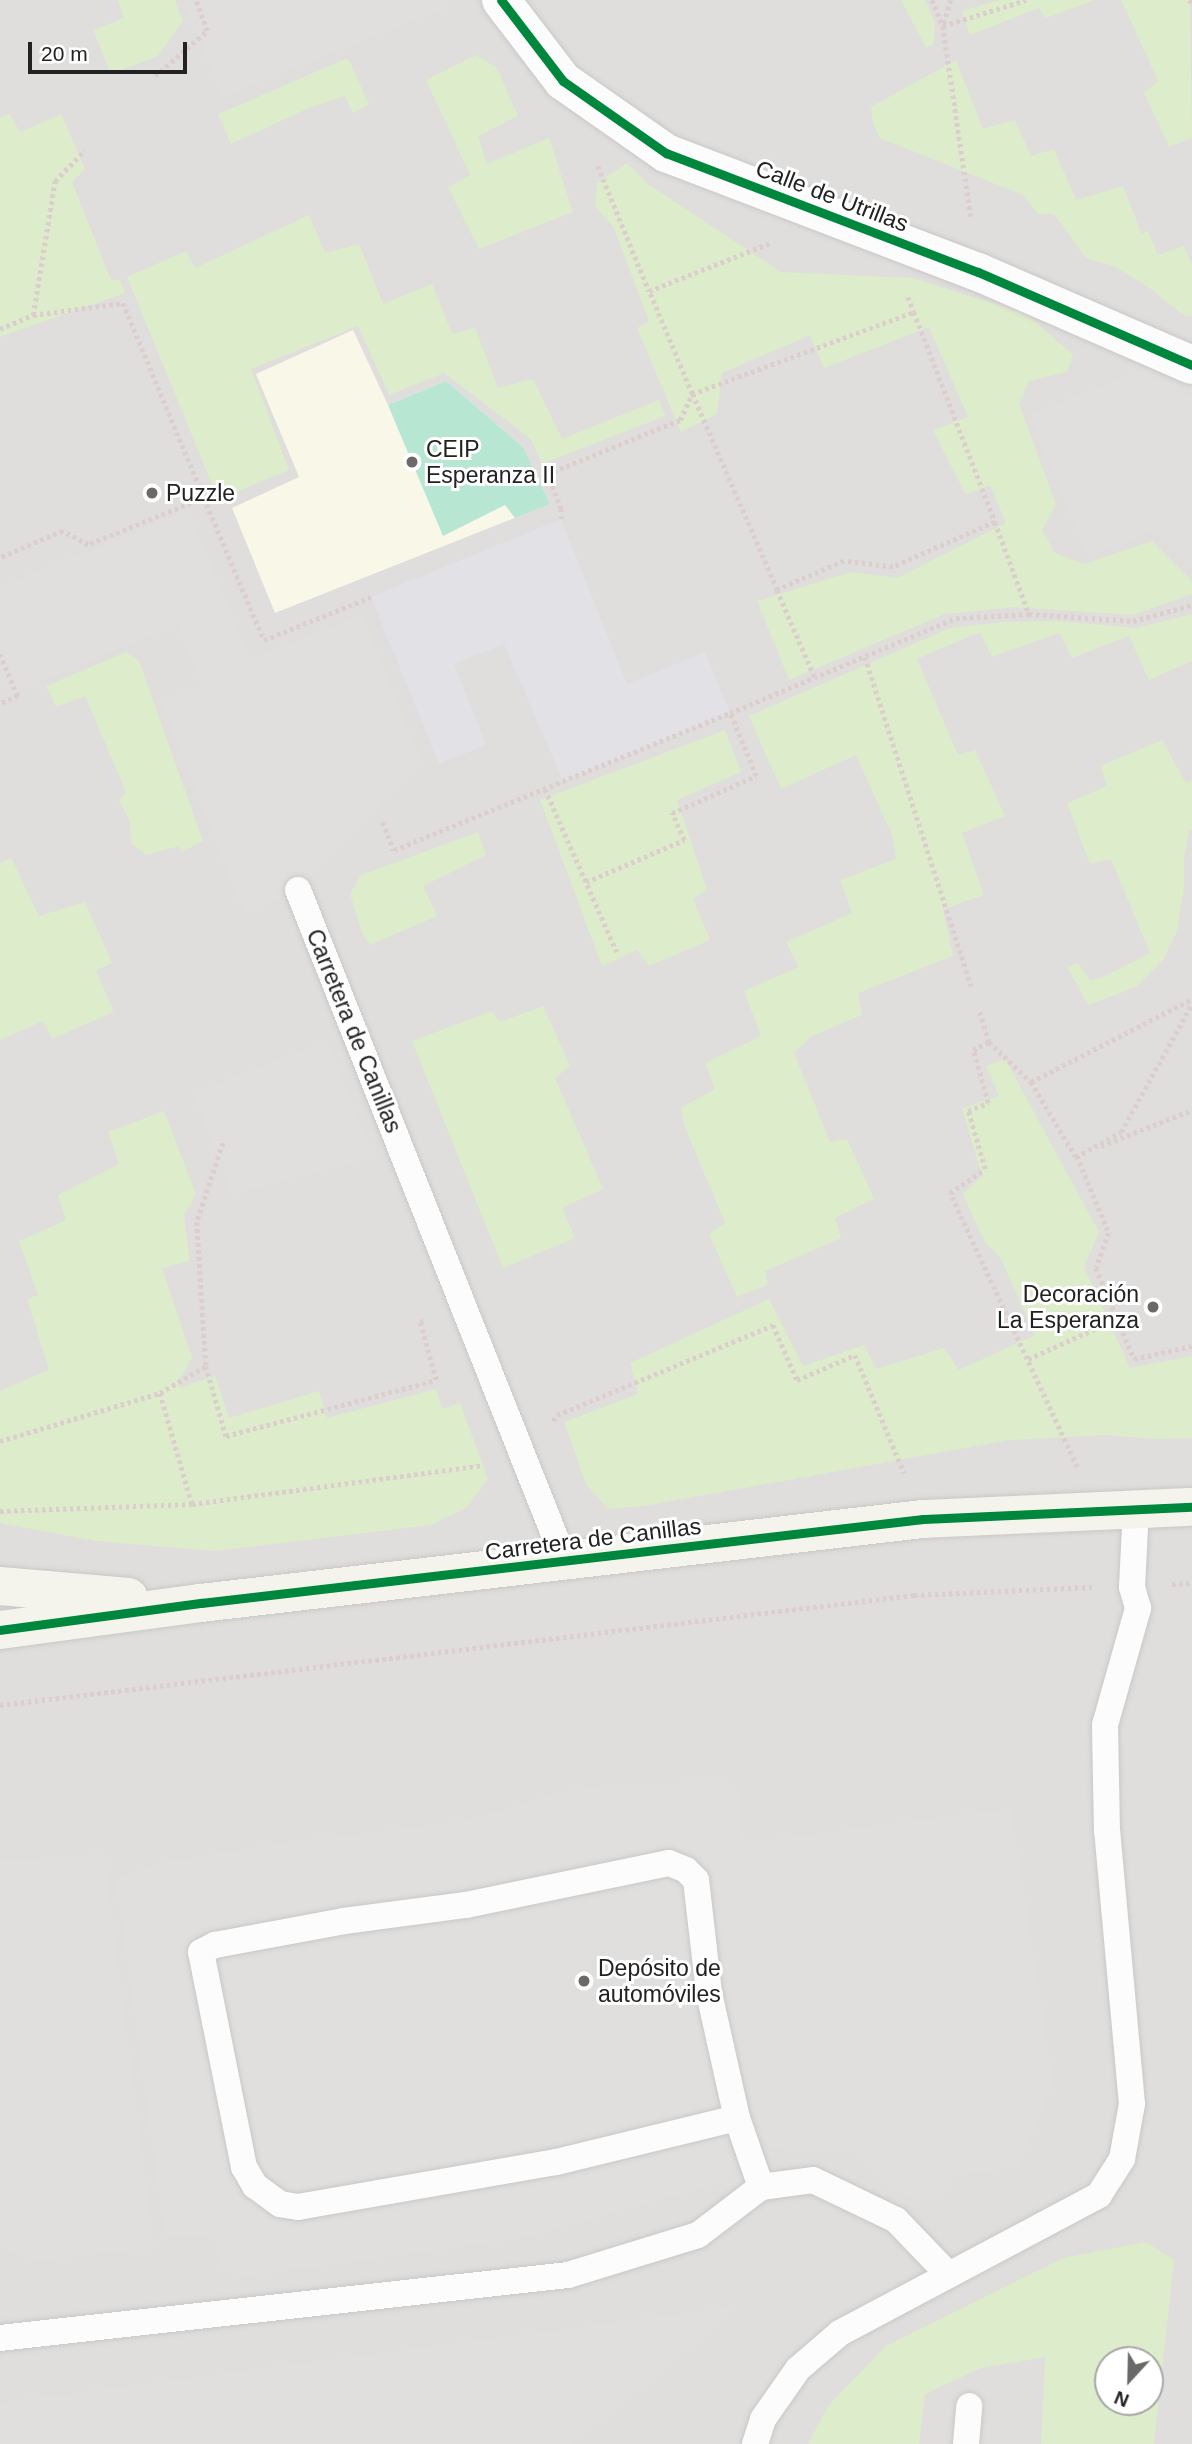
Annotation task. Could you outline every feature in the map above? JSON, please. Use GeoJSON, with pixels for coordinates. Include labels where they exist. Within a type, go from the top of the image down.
{"type":"FeatureCollection","features":[{"type":"Feature","properties":{"kind":"street","name":"Calle de Utrillas"},"geometry":{"type":"LineString","coordinates":[[501,0],[563,81],[666,153],[978,272],[1192,365]]}},
{"type":"Feature","properties":{"kind":"street","name":"Carretera de Canillas"},"geometry":{"type":"LineString","coordinates":[[0,1630],[201,1603],[923,1519],[1097,1509],[1192,1507]]}},
{"type":"Feature","properties":{"kind":"street","name":"Carretera de Canillas"},"geometry":{"type":"LineString","coordinates":[[0,1586],[201,1603]]}},
{"type":"Feature","properties":{"kind":"lane","name":"Carretera de Canillas"},"geometry":{"type":"LineString","coordinates":[[298,890],[565,1562]]}},
{"type":"Feature","properties":{"kind":"lane"},"geometry":{"type":"LineString","coordinates":[[755,2444],[763,2419],[798,2369],[840,2333],[1099,2195],[1122,2159],[1132,2104],[1107,1831],[1105,1724],[1138,1608],[1132,1587],[1136,1509]]}},
{"type":"Feature","properties":{"kind":"lane"},"geometry":{"type":"LineString","coordinates":[[737,2118],[556,2162],[298,2207],[280,2204],[255,2186],[244,2167],[201,1952],[215,1945],[344,1921],[466,1905],[669,1863],[686,1870],[696,1880],[709,1993],[737,2118],[761,2187]]}},
{"type":"Feature","properties":{"kind":"lane"},"geometry":{"type":"LineString","coordinates":[[0,2337],[568,2275],[698,2235],[761,2187],[813,2180],[895,2220],[949,2276]]}},
{"type":"Feature","properties":{"kind":"lane"},"geometry":{"type":"LineString","coordinates":[[966,2444],[969,2406]]}},
{"type":"Feature","properties":{"kind":"path"},"geometry":{"type":"LineString","coordinates":[[155,76],[206,31],[196,0]]}},
{"type":"Feature","properties":{"kind":"path"},"geometry":{"type":"LineString","coordinates":[[932,0],[943,26],[978,272]]}},
{"type":"Feature","properties":{"kind":"path"},"geometry":{"type":"LineString","coordinates":[[943,26],[951,0]]}},
{"type":"Feature","properties":{"kind":"path"},"geometry":{"type":"LineString","coordinates":[[943,26],[1026,0]]}},
{"type":"Feature","properties":{"kind":"path"},"geometry":{"type":"LineString","coordinates":[[33,315],[55,181],[85,150]]}},
{"type":"Feature","properties":{"kind":"path"},"geometry":{"type":"LineString","coordinates":[[593,155],[692,394],[815,678]]}},
{"type":"Feature","properties":{"kind":"path"},"geometry":{"type":"LineString","coordinates":[[649,291],[835,217]]}},
{"type":"Feature","properties":{"kind":"path"},"geometry":{"type":"LineString","coordinates":[[0,329],[33,315],[123,303],[264,640],[371,597]]}},
{"type":"Feature","properties":{"kind":"path"},"geometry":{"type":"LineString","coordinates":[[561,520],[561,509],[547,474],[680,420],[692,394],[914,312],[1030,614]]}},
{"type":"Feature","properties":{"kind":"path"},"geometry":{"type":"LineString","coordinates":[[0,558],[63,531],[88,545],[204,498]]}},
{"type":"Feature","properties":{"kind":"path"},"geometry":{"type":"LineString","coordinates":[[777,590],[844,561],[893,567],[995,522]]}},
{"type":"Feature","properties":{"kind":"path"},"geometry":{"type":"LineString","coordinates":[[383,822],[394,850],[956,618],[1030,614],[1133,621],[1192,605]]}},
{"type":"Feature","properties":{"kind":"path"},"geometry":{"type":"LineString","coordinates":[[0,654],[18,696],[0,704]]}},
{"type":"Feature","properties":{"kind":"path"},"geometry":{"type":"LineString","coordinates":[[865,657],[971,986]]}},
{"type":"Feature","properties":{"kind":"path"},"geometry":{"type":"LineString","coordinates":[[586,882],[684,840],[672,813],[756,776],[730,713]]}},
{"type":"Feature","properties":{"kind":"path"},"geometry":{"type":"LineString","coordinates":[[545,789],[617,952]]}},
{"type":"Feature","properties":{"kind":"path"},"geometry":{"type":"LineString","coordinates":[[1031,1082],[1192,1002]]}},
{"type":"Feature","properties":{"kind":"path"},"geometry":{"type":"LineString","coordinates":[[1076,1157],[1121,1132],[1192,1002]]}},
{"type":"Feature","properties":{"kind":"path"},"geometry":{"type":"LineString","coordinates":[[980,1012],[989,1042],[1031,1082],[1076,1157],[1109,1233],[1096,1268],[1134,1359],[1192,1346]]}},
{"type":"Feature","properties":{"kind":"path"},"geometry":{"type":"LineString","coordinates":[[989,1042],[974,1050],[988,1103],[968,1111],[985,1169],[950,1194],[1097,1509]]}},
{"type":"Feature","properties":{"kind":"path"},"geometry":{"type":"LineString","coordinates":[[1076,1157],[1192,1110]]}},
{"type":"Feature","properties":{"kind":"path"},"geometry":{"type":"LineString","coordinates":[[223,1143],[197,1222],[205,1366],[226,1436],[436,1380],[420,1322],[463,1306]]}},
{"type":"Feature","properties":{"kind":"path"},"geometry":{"type":"LineString","coordinates":[[1028,1359],[1117,1319]]}},
{"type":"Feature","properties":{"kind":"path"},"geometry":{"type":"LineString","coordinates":[[0,1441],[160,1393],[205,1366]]}},
{"type":"Feature","properties":{"kind":"path"},"geometry":{"type":"LineString","coordinates":[[160,1393],[192,1504]]}},
{"type":"Feature","properties":{"kind":"path"},"geometry":{"type":"LineString","coordinates":[[0,1704],[914,1595],[1022,1588],[1132,1587],[1192,1583]]}},
{"type":"Feature","properties":{"kind":"shaded area"},"geometry":{"type":"Polygon","coordinates":[[[0,0],[1192,0],[1192,2444],[0,2444],[0,0]]]}},
{"type":"Feature","properties":{"kind":"shaded area"},"geometry":{"type":"Polygon","coordinates":[[[182,0],[440,0],[443,9],[223,96],[182,0]]]}},
{"type":"Feature","properties":{"kind":"shaded area","name":"CEIP Esperanza II"},"geometry":{"type":"Polygon","coordinates":[[[353,330],[388,405],[446,381],[523,447],[550,504],[275,613],[232,508],[299,477],[256,374],[353,330]]]}},
{"type":"Feature","properties":{"kind":"shaded area"},"geometry":{"type":"Polygon","coordinates":[[[1147,369],[1192,398],[1192,571],[1152,531],[1088,556],[1030,414],[1147,369]]]}},
{"type":"Feature","properties":{"kind":"shaded area"},"geometry":{"type":"Polygon","coordinates":[[[188,511],[250,660],[362,615],[421,761],[298,890],[244,913],[161,701],[202,685],[178,624],[11,693],[0,666],[0,587],[188,511]]]}},
{"type":"Feature","properties":{"kind":"shaded area"},"geometry":{"type":"Polygon","coordinates":[[[561,519],[627,684],[705,652],[730,713],[563,781],[504,644],[454,664],[486,745],[439,764],[371,597],[561,519]]]}},
{"type":"Feature","properties":{"kind":"shaded area"},"geometry":{"type":"Polygon","coordinates":[[[327,1041],[373,1157],[232,1194],[194,1093],[327,1041]]]}},
{"type":"Feature","properties":{"kind":"shaded area","name":"Depósito de automóviles"},"geometry":{"type":"Polygon","coordinates":[[[724,1783],[740,1796],[741,1829],[747,1843],[1011,1809],[1053,2082],[1019,2166],[953,2176],[943,2193],[905,2195],[854,2152],[766,2149],[711,2185],[523,2238],[246,2276],[222,2268],[214,2237],[165,2235],[116,1880],[165,1862],[288,1843],[463,1822],[547,1796],[609,1784],[724,1783]]]}},
{"type":"Feature","properties":{"kind":"shaded area"},"geometry":{"type":"Polygon","coordinates":[[[104,1854],[154,2248],[33,2261],[0,2246],[0,1861],[104,1854]]]}},
{"type":"Feature","properties":{"kind":"shaded area"},"geometry":{"type":"Polygon","coordinates":[[[737,2307],[570,2444],[0,2444],[0,2403],[737,2307]]]}},
{"type":"Feature","properties":{"kind":"green space"},"geometry":{"type":"Polygon","coordinates":[[[118,0],[175,0],[183,21],[158,56],[111,74],[93,30],[124,18],[118,0]]]}},
{"type":"Feature","properties":{"kind":"green space"},"geometry":{"type":"Polygon","coordinates":[[[901,0],[925,0],[935,23],[934,43],[926,48],[901,0]]]}},
{"type":"Feature","properties":{"kind":"green space"},"geometry":{"type":"Polygon","coordinates":[[[999,0],[1095,0],[1046,18],[1039,8],[970,35],[962,11],[999,0]]]}},
{"type":"Feature","properties":{"kind":"green space"},"geometry":{"type":"Polygon","coordinates":[[[1121,0],[1190,0],[1192,138],[1169,147],[1144,93],[1158,81],[1121,0]]]}},
{"type":"Feature","properties":{"kind":"green space"},"geometry":{"type":"Polygon","coordinates":[[[476,55],[497,68],[518,116],[478,136],[487,164],[549,138],[573,212],[479,249],[448,187],[470,175],[426,80],[476,55]]]}},
{"type":"Feature","properties":{"kind":"green space"},"geometry":{"type":"Polygon","coordinates":[[[348,58],[369,104],[353,113],[345,96],[309,108],[231,144],[218,114],[348,58]]]}},
{"type":"Feature","properties":{"kind":"green space"},"geometry":{"type":"Polygon","coordinates":[[[956,60],[983,129],[1015,120],[1031,156],[1054,149],[1076,200],[1123,186],[1142,234],[1148,231],[1158,255],[1184,246],[1192,265],[1192,315],[1186,317],[1144,284],[1114,266],[1086,258],[1054,214],[1038,214],[1023,195],[880,138],[873,124],[871,107],[956,60]]]}},
{"type":"Feature","properties":{"kind":"green space"},"geometry":{"type":"Polygon","coordinates":[[[9,113],[20,132],[61,114],[85,169],[72,182],[111,280],[120,280],[125,293],[0,337],[0,118],[9,113]]]}},
{"type":"Feature","properties":{"kind":"green space"},"geometry":{"type":"Polygon","coordinates":[[[627,163],[648,184],[781,272],[912,278],[1026,314],[1073,355],[1067,372],[1029,381],[1019,404],[1056,504],[1042,530],[1055,553],[1084,564],[1152,541],[1192,581],[1192,594],[1133,615],[1014,607],[945,614],[789,680],[757,601],[851,572],[897,578],[1006,523],[990,485],[966,495],[933,430],[968,417],[929,327],[824,368],[810,335],[722,373],[717,414],[681,432],[637,328],[649,321],[614,228],[595,206],[597,183],[627,163]]]}},
{"type":"Feature","properties":{"kind":"green space"},"geometry":{"type":"Polygon","coordinates":[[[309,215],[325,253],[359,244],[383,304],[432,284],[452,334],[475,328],[498,388],[533,379],[562,439],[659,400],[665,416],[542,464],[531,439],[444,373],[389,395],[358,326],[251,369],[289,470],[226,496],[216,494],[127,277],[186,251],[195,268],[309,215]]]}},
{"type":"Feature","properties":{"kind":"green space"},"geometry":{"type":"Polygon","coordinates":[[[446,381],[523,447],[550,504],[515,518],[505,505],[443,536],[388,405],[446,381]]]}},
{"type":"Feature","properties":{"kind":"green space"},"geometry":{"type":"Polygon","coordinates":[[[1192,614],[1192,661],[1149,680],[1129,636],[1072,658],[1059,633],[992,657],[980,632],[917,659],[958,755],[975,750],[1005,816],[962,833],[984,895],[943,909],[953,956],[858,993],[862,1015],[812,1036],[794,1053],[830,1142],[847,1139],[874,1199],[835,1218],[841,1238],[765,1271],[768,1285],[737,1297],[709,1234],[725,1223],[684,1125],[681,1108],[715,1089],[705,1063],[761,1036],[744,991],[798,967],[786,942],[852,913],[840,880],[896,859],[892,835],[856,755],[781,789],[749,716],[950,628],[1002,622],[1056,621],[1136,628],[1192,614]]]}},
{"type":"Feature","properties":{"kind":"green space"},"geometry":{"type":"Polygon","coordinates":[[[126,652],[139,661],[203,841],[182,852],[179,846],[146,855],[132,844],[129,819],[119,801],[126,792],[85,696],[56,707],[46,686],[126,652]]]}},
{"type":"Feature","properties":{"kind":"green space"},"geometry":{"type":"Polygon","coordinates":[[[725,730],[741,772],[677,800],[707,890],[693,899],[710,940],[649,966],[637,950],[602,966],[540,800],[725,730]]]}},
{"type":"Feature","properties":{"kind":"green space"},"geometry":{"type":"Polygon","coordinates":[[[1162,740],[1186,783],[1192,781],[1192,829],[1189,830],[1184,859],[1184,887],[1177,931],[1163,960],[1136,987],[1088,1005],[1067,967],[1078,963],[1090,980],[1101,978],[1150,953],[1111,859],[1090,864],[1067,803],[1107,786],[1101,766],[1162,740]]]}},
{"type":"Feature","properties":{"kind":"green space"},"geometry":{"type":"Polygon","coordinates":[[[478,832],[486,855],[423,886],[437,916],[370,945],[363,935],[350,894],[361,875],[478,832]]]}},
{"type":"Feature","properties":{"kind":"green space"},"geometry":{"type":"Polygon","coordinates":[[[11,858],[39,916],[85,902],[112,963],[96,970],[114,1012],[52,1039],[43,1021],[0,1040],[0,863],[11,858]]]}},
{"type":"Feature","properties":{"kind":"green space"},"geometry":{"type":"Polygon","coordinates":[[[543,1006],[570,1066],[555,1078],[603,1189],[562,1208],[575,1238],[503,1268],[412,1041],[492,1011],[500,1022],[543,1006]]]}},
{"type":"Feature","properties":{"kind":"green space"},"geometry":{"type":"Polygon","coordinates":[[[1005,1059],[1099,1232],[1084,1267],[1130,1368],[1192,1356],[1192,1438],[1155,1439],[1106,1435],[1009,1440],[644,1506],[608,1509],[586,1484],[564,1422],[638,1394],[630,1363],[769,1299],[803,1366],[864,1345],[876,1369],[944,1348],[959,1370],[1035,1335],[1000,1257],[984,1241],[963,1194],[982,1176],[962,1108],[999,1096],[986,1066],[1005,1059]]]}},
{"type":"Feature","properties":{"kind":"green space"},"geometry":{"type":"Polygon","coordinates":[[[164,1111],[196,1194],[184,1216],[190,1261],[162,1268],[192,1358],[178,1382],[180,1388],[215,1376],[229,1418],[319,1391],[327,1418],[436,1389],[442,1409],[460,1403],[488,1479],[466,1508],[431,1525],[215,1551],[96,1541],[0,1523],[0,1391],[49,1370],[27,1299],[38,1295],[19,1241],[66,1220],[58,1195],[119,1164],[108,1132],[164,1111]]]}},
{"type":"Feature","properties":{"kind":"green space"},"geometry":{"type":"Polygon","coordinates":[[[1146,2242],[1174,2260],[1164,2352],[1164,2346],[1094,2346],[1094,2416],[1157,2416],[1154,2444],[1041,2444],[1045,2357],[981,2368],[925,2394],[919,2444],[808,2444],[828,2406],[886,2346],[1063,2258],[1146,2242]]]}},
{"type":"Feature","properties":{"kind":"cycle path"},"geometry":{"type":"LineString","coordinates":[[501,0],[563,81],[666,153],[978,272],[1192,365]]}},
{"type":"Feature","properties":{"kind":"cycle path"},"geometry":{"type":"LineString","coordinates":[[0,1630],[201,1603],[923,1519],[1192,1507]]}},
{"type":"Feature","properties":{"kind":"place","name":"CEIP Esperanza II"},"geometry":{"type":"Point","coordinates":[412,462]}},
{"type":"Feature","properties":{"kind":"place","name":"Puzzle"},"geometry":{"type":"Point","coordinates":[152,493]}},
{"type":"Feature","properties":{"kind":"place","name":"Decoración La Esperanza"},"geometry":{"type":"Point","coordinates":[1153,1307]}},
{"type":"Feature","properties":{"kind":"place","name":"Depósito de automóviles"},"geometry":{"type":"Point","coordinates":[584,1981]}}]}
